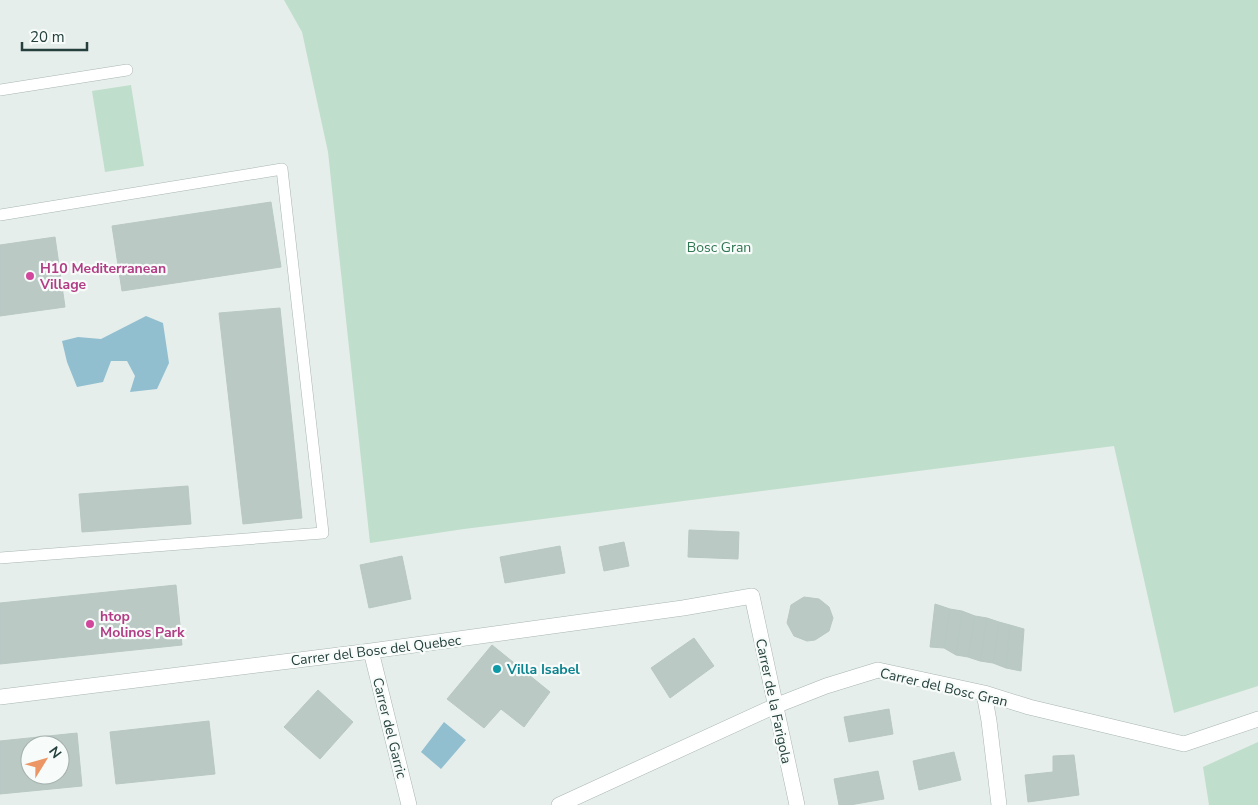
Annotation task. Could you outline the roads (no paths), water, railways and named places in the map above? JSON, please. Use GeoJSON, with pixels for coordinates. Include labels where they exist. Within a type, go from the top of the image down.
{"type":"FeatureCollection","features":[{"type":"Feature","properties":{"kind":"street","name":"Carrer del Bosc del Quebec"},"geometry":{"type":"LineString","coordinates":[[0,697],[371,651],[683,608],[752,596]]}},
{"type":"Feature","properties":{"kind":"street","name":"Carrer de la Farigola"},"geometry":{"type":"LineString","coordinates":[[752,596],[797,805]]}},
{"type":"Feature","properties":{"kind":"street","name":"Carrer del Garric"},"geometry":{"type":"LineString","coordinates":[[371,651],[409,805]]}},
{"type":"Feature","properties":{"kind":"street","name":"Carrer del Bosc Gran"},"geometry":{"type":"LineString","coordinates":[[559,805],[775,706],[826,686],[878,670],[984,693],[1029,708],[1184,744],[1258,719]]}},
{"type":"Feature","properties":{"kind":"street"},"geometry":{"type":"LineString","coordinates":[[984,693],[999,805]]}},
{"type":"Feature","properties":{"kind":"lane"},"geometry":{"type":"LineString","coordinates":[[0,90],[127,70]]}},
{"type":"Feature","properties":{"kind":"lane"},"geometry":{"type":"LineString","coordinates":[[0,215],[282,169],[323,533],[0,558]]}},
{"type":"Feature","properties":{"kind":"water"},"geometry":{"type":"Polygon","coordinates":[[[146,316],[163,323],[169,363],[157,389],[130,392],[135,376],[127,361],[111,361],[103,382],[77,387],[67,362],[62,341],[78,337],[101,339],[146,316]]]}},
{"type":"Feature","properties":{"kind":"water"},"geometry":{"type":"Polygon","coordinates":[[[444,722],[466,740],[441,769],[421,752],[444,722]]]}},
{"type":"Feature","properties":{"kind":"place","name":"H10 Mediterranean Village"},"geometry":{"type":"Point","coordinates":[30,276]}},
{"type":"Feature","properties":{"kind":"place","name":"htop Molinos Park"},"geometry":{"type":"Point","coordinates":[90,624]}},
{"type":"Feature","properties":{"kind":"place","name":"Villa Isabel"},"geometry":{"type":"Point","coordinates":[497,669]}},
{"type":"Feature","properties":{"kind":"park label","name":"Bosc Gran"},"geometry":{"type":"Point","coordinates":[719,247]}}]}
